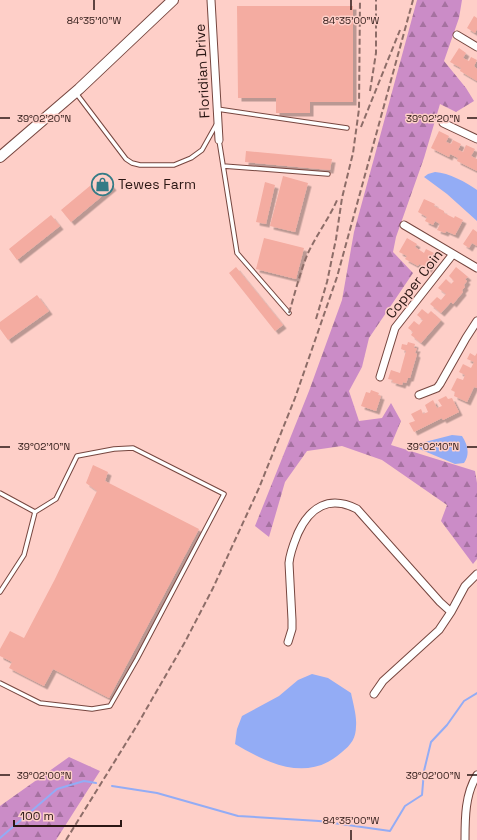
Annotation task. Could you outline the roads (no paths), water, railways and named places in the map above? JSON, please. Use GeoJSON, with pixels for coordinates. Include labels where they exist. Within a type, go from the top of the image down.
{"type":"FeatureCollection","features":[{"type":"Feature","properties":{"kind":"main road"},"geometry":{"type":"LineString","coordinates":[[0,157],[75,92],[173,0]]}},
{"type":"Feature","properties":{"kind":"street","name":"Floridian Drive"},"geometry":{"type":"LineString","coordinates":[[211,0],[219,140]]}},
{"type":"Feature","properties":{"kind":"street"},"geometry":{"type":"LineString","coordinates":[[457,35],[477,48]]}},
{"type":"Feature","properties":{"kind":"street"},"geometry":{"type":"LineString","coordinates":[[443,123],[477,139]]}},
{"type":"Feature","properties":{"kind":"street"},"geometry":{"type":"LineString","coordinates":[[404,224],[477,268]]}},
{"type":"Feature","properties":{"kind":"street","name":"Copper Coin"},"geometry":{"type":"LineString","coordinates":[[380,377],[395,328],[454,254]]}},
{"type":"Feature","properties":{"kind":"street"},"geometry":{"type":"LineString","coordinates":[[420,395],[437,388],[477,321]]}},
{"type":"Feature","properties":{"kind":"street"},"geometry":{"type":"LineString","coordinates":[[288,642],[292,629],[289,563],[292,547],[305,518],[311,512],[325,504],[343,503],[357,509],[440,602],[452,612]]}},
{"type":"Feature","properties":{"kind":"street"},"geometry":{"type":"LineString","coordinates":[[374,694],[383,681],[439,630],[452,612],[465,586],[470,579],[477,574]]}},
{"type":"Feature","properties":{"kind":"street"},"geometry":{"type":"LineString","coordinates":[[465,840],[467,804],[473,781],[477,775]]}},
{"type":"Feature","properties":{"kind":"lane"},"geometry":{"type":"LineString","coordinates":[[75,92],[126,159],[132,163],[140,165],[174,165],[191,158],[202,150],[218,121]]}},
{"type":"Feature","properties":{"kind":"lane"},"geometry":{"type":"LineString","coordinates":[[217,110],[347,128]]}},
{"type":"Feature","properties":{"kind":"lane"},"geometry":{"type":"LineString","coordinates":[[219,140],[237,253],[289,313]]}},
{"type":"Feature","properties":{"kind":"lane"},"geometry":{"type":"LineString","coordinates":[[223,166],[328,174]]}},
{"type":"Feature","properties":{"kind":"lane"},"geometry":{"type":"LineString","coordinates":[[0,592],[24,556],[35,512],[56,499],[77,456],[114,449],[133,448],[224,494],[137,659],[110,706],[92,709],[40,704],[0,683]]}},
{"type":"Feature","properties":{"kind":"lane"},"geometry":{"type":"LineString","coordinates":[[0,493],[35,512]]}},
{"type":"Feature","properties":{"kind":"water"},"geometry":{"type":"Polygon","coordinates":[[[435,172],[457,178],[477,190],[477,221],[447,194],[424,177],[435,172]]]}},
{"type":"Feature","properties":{"kind":"water"},"geometry":{"type":"Polygon","coordinates":[[[452,435],[462,436],[466,443],[468,453],[464,463],[455,464],[417,448],[417,444],[452,435]]]}},
{"type":"Feature","properties":{"kind":"water"},"geometry":{"type":"Polygon","coordinates":[[[312,674],[328,678],[351,693],[356,730],[352,741],[345,749],[329,761],[316,767],[302,768],[288,767],[261,758],[235,744],[237,729],[242,716],[279,696],[298,680],[312,674]]]}},
{"type":"Feature","properties":{"kind":"waterway"},"geometry":{"type":"LineString","coordinates":[[112,786],[157,793],[238,816],[319,821],[390,831],[405,806],[422,795],[424,771],[431,742],[447,725],[464,701],[477,693]]}},
{"type":"Feature","properties":{"kind":"waterway"},"geometry":{"type":"LineString","coordinates":[[0,838],[57,789],[84,781],[96,783]]}},
{"type":"Feature","properties":{"kind":"railway"},"geometry":{"type":"LineString","coordinates":[[316,319],[327,282],[336,239],[342,198],[353,153],[359,109],[360,0]]}},
{"type":"Feature","properties":{"kind":"railway"},"geometry":{"type":"LineString","coordinates":[[370,91],[376,53],[376,0]]}},
{"type":"Feature","properties":{"kind":"railway"},"geometry":{"type":"LineString","coordinates":[[66,840],[136,727],[185,642],[213,588],[259,488],[295,398],[337,277],[413,0]]}},
{"type":"Feature","properties":{"kind":"railway"},"geometry":{"type":"LineString","coordinates":[[361,127],[400,30]]}},
{"type":"Feature","properties":{"kind":"railway"},"geometry":{"type":"LineString","coordinates":[[289,313],[308,253],[338,198]]}},
{"type":"Feature","properties":{"kind":"place","name":"Tewes Farm"},"geometry":{"type":"Point","coordinates":[103,184]}}]}
